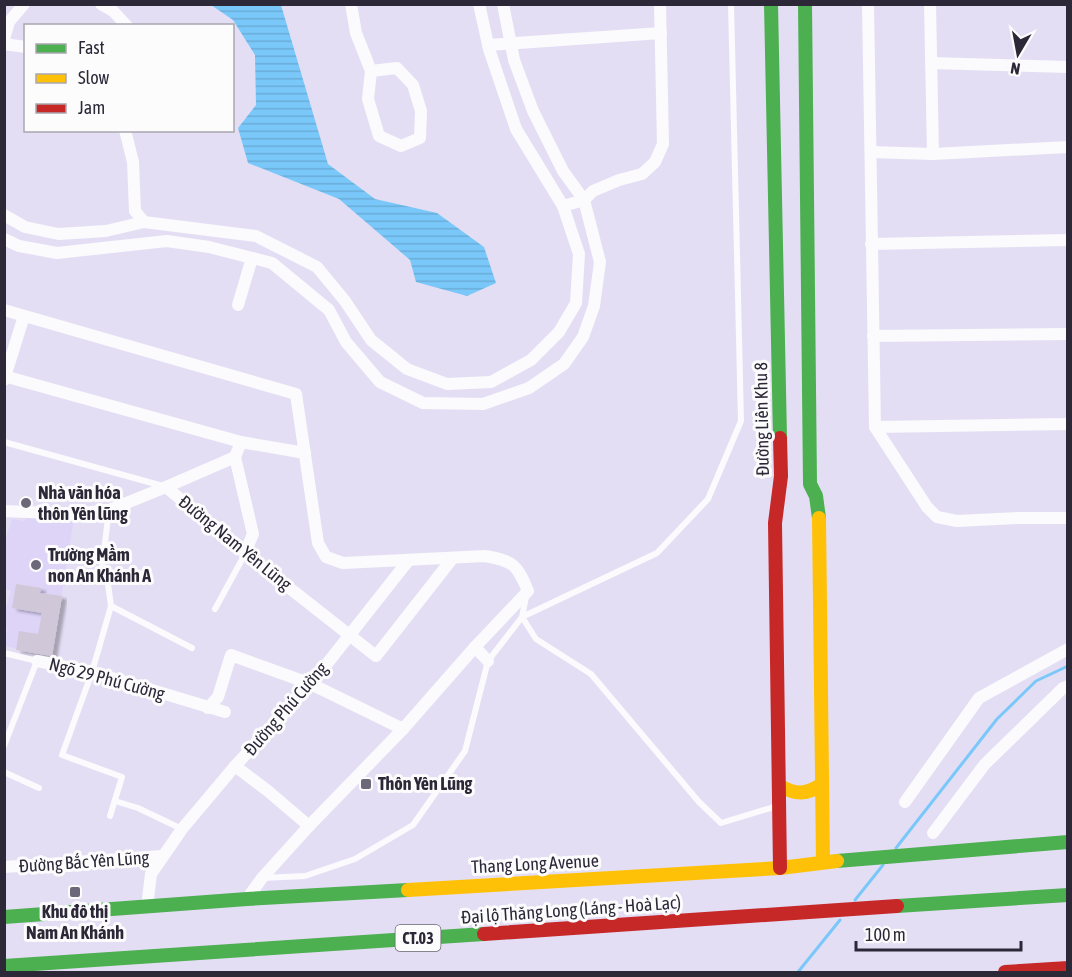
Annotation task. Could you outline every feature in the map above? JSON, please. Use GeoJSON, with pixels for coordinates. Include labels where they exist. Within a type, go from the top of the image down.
{"type":"FeatureCollection","features":[{"type":"Feature","properties":{"kind":"main road","name":"Đường Liên Khu 8"},"geometry":{"type":"LineString","coordinates":[[771,4],[781,476],[776,503],[780,868]]}},
{"type":"Feature","properties":{"kind":"main road"},"geometry":{"type":"LineString","coordinates":[[805,4],[810,484],[816,496],[819,522],[823,862]]}},
{"type":"Feature","properties":{"kind":"main road"},"geometry":{"type":"LineString","coordinates":[[780,786],[792,793],[810,793],[822,783]]}},
{"type":"Feature","properties":{"kind":"main road","name":"Thang Long Avenue"},"geometry":{"type":"LineString","coordinates":[[4,917],[247,899],[780,868],[823,862],[1068,842]]}},
{"type":"Feature","properties":{"kind":"main road","name":"Đại lộ Thăng Long (Láng - Hoà Lạc)"},"geometry":{"type":"LineString","coordinates":[[4,966],[1068,895]]}},
{"type":"Feature","properties":{"kind":"main road"},"geometry":{"type":"LineString","coordinates":[[1005,972],[1068,968]]}},
{"type":"Feature","properties":{"kind":"street"},"geometry":{"type":"LineString","coordinates":[[4,39],[9,22],[24,4]]}},
{"type":"Feature","properties":{"kind":"street"},"geometry":{"type":"LineString","coordinates":[[101,4],[113,11],[125,24]]}},
{"type":"Feature","properties":{"kind":"street"},"geometry":{"type":"LineString","coordinates":[[351,4],[356,33],[371,72],[368,99],[379,136],[401,146],[420,138],[421,111],[413,85],[397,68],[371,72]]}},
{"type":"Feature","properties":{"kind":"street"},"geometry":{"type":"LineString","coordinates":[[4,215],[25,227],[58,234],[106,231],[144,222],[256,236],[317,267],[345,301],[371,340],[406,369],[447,384],[491,382],[531,360],[559,332],[576,303],[579,254],[563,206],[516,129],[488,45],[479,4]]}},
{"type":"Feature","properties":{"kind":"street"},"geometry":{"type":"LineString","coordinates":[[4,239],[19,246],[57,253],[167,242],[209,247],[272,263],[329,310],[346,342],[380,382],[423,403],[483,404],[529,388],[564,364],[584,337],[594,306],[600,262],[584,200],[563,171],[533,111],[514,60],[503,4]]}},
{"type":"Feature","properties":{"kind":"street"},"geometry":{"type":"LineString","coordinates":[[563,206],[584,200],[593,191],[619,180],[642,174],[655,162],[663,144],[660,4]]}},
{"type":"Feature","properties":{"kind":"street"},"geometry":{"type":"LineString","coordinates":[[868,4],[875,426],[927,507],[937,516],[957,521],[1068,518]]}},
{"type":"Feature","properties":{"kind":"street"},"geometry":{"type":"LineString","coordinates":[[930,4],[933,153]]}},
{"type":"Feature","properties":{"kind":"street"},"geometry":{"type":"LineString","coordinates":[[488,45],[661,33]]}},
{"type":"Feature","properties":{"kind":"street"},"geometry":{"type":"LineString","coordinates":[[4,44],[24,47]]}},
{"type":"Feature","properties":{"kind":"street"},"geometry":{"type":"LineString","coordinates":[[932,63],[1068,67]]}},
{"type":"Feature","properties":{"kind":"street"},"geometry":{"type":"LineString","coordinates":[[126,132],[133,162],[135,211],[144,222]]}},
{"type":"Feature","properties":{"kind":"street"},"geometry":{"type":"LineString","coordinates":[[871,152],[933,153],[1068,147]]}},
{"type":"Feature","properties":{"kind":"street"},"geometry":{"type":"LineString","coordinates":[[871,244],[1068,240]]}},
{"type":"Feature","properties":{"kind":"street"},"geometry":{"type":"LineString","coordinates":[[238,305],[252,258]]}},
{"type":"Feature","properties":{"kind":"street"},"geometry":{"type":"LineString","coordinates":[[4,310],[296,394],[318,543],[326,557],[343,563],[484,556],[506,560],[519,571],[528,591],[403,729],[309,826],[262,878],[247,899]]}},
{"type":"Feature","properties":{"kind":"street"},"geometry":{"type":"LineString","coordinates":[[24,316],[5,378],[242,442],[305,453]]}},
{"type":"Feature","properties":{"kind":"street"},"geometry":{"type":"LineString","coordinates":[[346,342],[357,318]]}},
{"type":"Feature","properties":{"kind":"street"},"geometry":{"type":"LineString","coordinates":[[873,336],[1068,334]]}},
{"type":"Feature","properties":{"kind":"street"},"geometry":{"type":"LineString","coordinates":[[875,426],[1068,424]]}},
{"type":"Feature","properties":{"kind":"street"},"geometry":{"type":"LineString","coordinates":[[242,442],[235,457],[252,534],[246,553]]}},
{"type":"Feature","properties":{"kind":"street"},"geometry":{"type":"LineString","coordinates":[[166,487],[235,457]]}},
{"type":"Feature","properties":{"kind":"street","name":"Đường Nam Yên Lũng"},"geometry":{"type":"LineString","coordinates":[[4,511],[74,514],[109,510],[166,487],[376,656],[452,559]]}},
{"type":"Feature","properties":{"kind":"street","name":"Đường Phú Cường"},"geometry":{"type":"LineString","coordinates":[[147,907],[151,874],[182,829],[235,766],[311,684],[408,561]]}},
{"type":"Feature","properties":{"kind":"street"},"geometry":{"type":"LineString","coordinates":[[475,647],[488,661]]}},
{"type":"Feature","properties":{"kind":"street"},"geometry":{"type":"LineString","coordinates":[[905,802],[980,698],[1068,649]]}},
{"type":"Feature","properties":{"kind":"street"},"geometry":{"type":"LineString","coordinates":[[208,708],[218,696],[231,655],[311,684],[403,729]]}},
{"type":"Feature","properties":{"kind":"street","name":"Ngõ 29 Phú Cường"},"geometry":{"type":"LineString","coordinates":[[37,661],[92,672],[225,712]]}},
{"type":"Feature","properties":{"kind":"street"},"geometry":{"type":"LineString","coordinates":[[933,833],[985,764],[1063,688],[1068,686]]}},
{"type":"Feature","properties":{"kind":"street"},"geometry":{"type":"LineString","coordinates":[[235,766],[268,790],[309,826]]}},
{"type":"Feature","properties":{"kind":"street","name":"Đường Bắc Yên Lũng"},"geometry":{"type":"LineString","coordinates":[[4,867],[163,856]]}},
{"type":"Feature","properties":{"kind":"lane"},"geometry":{"type":"LineString","coordinates":[[522,617],[657,554],[708,499],[741,421],[731,4]]}},
{"type":"Feature","properties":{"kind":"lane"},"geometry":{"type":"LineString","coordinates":[[4,442],[166,487]]}},
{"type":"Feature","properties":{"kind":"lane"},"geometry":{"type":"LineString","coordinates":[[109,510],[102,567],[107,577],[111,606],[92,672],[62,755],[122,777],[110,816]]}},
{"type":"Feature","properties":{"kind":"lane"},"geometry":{"type":"LineString","coordinates":[[215,609],[246,553]]}},
{"type":"Feature","properties":{"kind":"lane"},"geometry":{"type":"LineString","coordinates":[[262,878],[305,876],[345,862],[413,825],[465,751],[488,661],[522,617],[528,591]]}},
{"type":"Feature","properties":{"kind":"lane"},"geometry":{"type":"LineString","coordinates":[[111,606],[192,648]]}},
{"type":"Feature","properties":{"kind":"lane"},"geometry":{"type":"LineString","coordinates":[[522,617],[536,639],[591,674],[699,802],[721,823],[780,805]]}},
{"type":"Feature","properties":{"kind":"lane","name":"Ngõ 29 Phú Cường"},"geometry":{"type":"LineString","coordinates":[[4,653],[37,661]]}},
{"type":"Feature","properties":{"kind":"lane"},"geometry":{"type":"LineString","coordinates":[[4,746],[37,661]]}},
{"type":"Feature","properties":{"kind":"lane"},"geometry":{"type":"LineString","coordinates":[[4,772],[39,788]]}},
{"type":"Feature","properties":{"kind":"lane"},"geometry":{"type":"LineString","coordinates":[[115,801],[138,808],[182,829]]}},
{"type":"Feature","properties":{"kind":"shaded area","name":"Trường Mầm non An Khánh A"},"geometry":{"type":"Polygon","coordinates":[[[29,517],[74,518],[52,656],[5,646],[7,628],[5,627],[5,611],[11,591],[5,588],[5,541],[12,519],[23,521],[29,517]]]}},
{"type":"Feature","properties":{"kind":"water"},"geometry":{"type":"Polygon","coordinates":[[[211,5],[281,5],[328,164],[375,199],[437,213],[484,247],[496,283],[467,296],[416,282],[410,260],[339,199],[248,163],[238,128],[256,105],[255,55],[233,20],[211,5]]]}},
{"type":"Feature","properties":{"kind":"building"},"geometry":{"type":"Polygon","coordinates":[[[16,584],[41,588],[40,593],[62,596],[52,656],[16,650],[19,631],[38,634],[42,613],[12,608],[16,584]]]}},
{"type":"Feature","properties":{"kind":"waterway"},"geometry":{"type":"LineString","coordinates":[[896,848],[997,719],[1036,681],[1068,666]]}},
{"type":"Feature","properties":{"kind":"waterway"},"geometry":{"type":"LineString","coordinates":[[855,900],[883,865]]}},
{"type":"Feature","properties":{"kind":"waterway"},"geometry":{"type":"LineString","coordinates":[[798,972],[840,920]]}},
{"type":"Feature","properties":{"kind":"traffic: fast"},"geometry":{"type":"LineString","coordinates":[[771,4],[780,438]]}},
{"type":"Feature","properties":{"kind":"traffic: fast"},"geometry":{"type":"LineString","coordinates":[[805,4],[810,484],[816,496],[819,518]]}},
{"type":"Feature","properties":{"kind":"traffic: fast"},"geometry":{"type":"LineString","coordinates":[[837,861],[1068,842]]}},
{"type":"Feature","properties":{"kind":"traffic: fast"},"geometry":{"type":"LineString","coordinates":[[4,917],[408,890]]}},
{"type":"Feature","properties":{"kind":"traffic: fast"},"geometry":{"type":"LineString","coordinates":[[897,906],[1068,895]]}},
{"type":"Feature","properties":{"kind":"traffic: fast"},"geometry":{"type":"LineString","coordinates":[[4,966],[484,934]]}},
{"type":"Feature","properties":{"kind":"traffic: slow"},"geometry":{"type":"LineString","coordinates":[[819,518],[823,862]]}},
{"type":"Feature","properties":{"kind":"traffic: slow"},"geometry":{"type":"LineString","coordinates":[[780,786],[791,791],[806,792],[822,784]]}},
{"type":"Feature","properties":{"kind":"traffic: slow"},"geometry":{"type":"LineString","coordinates":[[408,890],[780,868],[837,861]]}},
{"type":"Feature","properties":{"kind":"traffic: jam"},"geometry":{"type":"LineString","coordinates":[[780,438],[781,476],[775,523],[780,868]]}},
{"type":"Feature","properties":{"kind":"traffic: jam"},"geometry":{"type":"LineString","coordinates":[[484,934],[897,906]]}},
{"type":"Feature","properties":{"kind":"traffic: jam"},"geometry":{"type":"LineString","coordinates":[[1005,972],[1068,968]]}},
{"type":"Feature","properties":{"kind":"place","name":"Nhà văn hóa thôn Yên lũng"},"geometry":{"type":"Point","coordinates":[26,503]}},
{"type":"Feature","properties":{"kind":"place","name":"Trường Mầm non An Khánh A"},"geometry":{"type":"Point","coordinates":[36,565]}},
{"type":"Feature","properties":{"kind":"place","name":"Thôn Yên Lũng"},"geometry":{"type":"Point","coordinates":[366,784]}},
{"type":"Feature","properties":{"kind":"place","name":"Khu đô thị Nam An Khánh"},"geometry":{"type":"Point","coordinates":[75,892]}}]}
